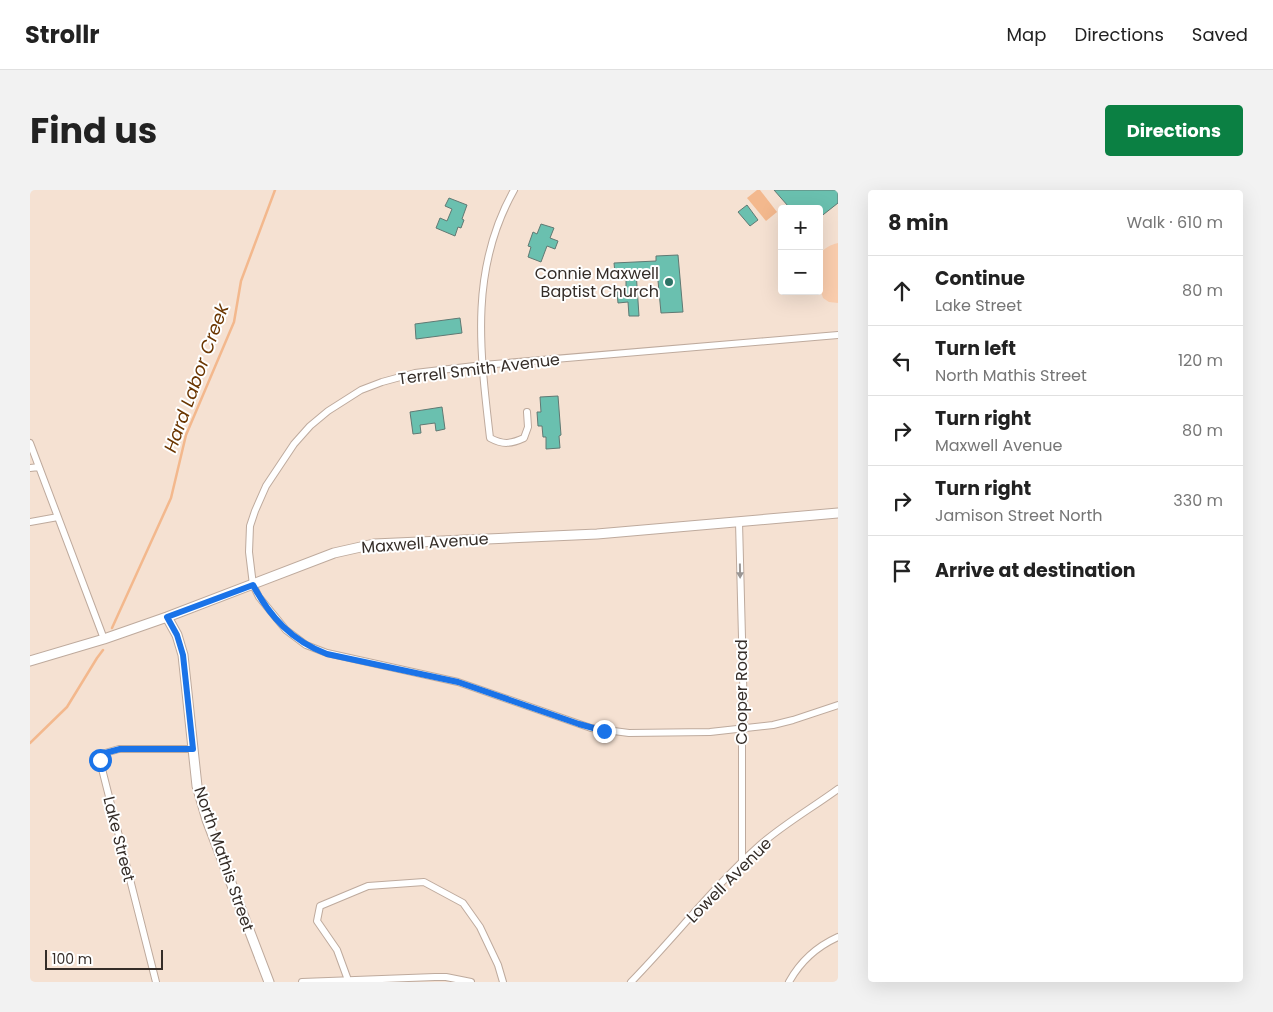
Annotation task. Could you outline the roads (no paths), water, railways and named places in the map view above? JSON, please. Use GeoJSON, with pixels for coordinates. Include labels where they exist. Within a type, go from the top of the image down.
{"type":"FeatureCollection","features":[{"type":"Feature","properties":{"kind":"main road","name":"Maxwell Avenue"},"geometry":{"type":"LineString","coordinates":[[30,661],[104,639],[167,617],[334,553],[374,544],[597,534],[838,514]]}},
{"type":"Feature","properties":{"kind":"main road","name":"North Mathis Street"},"geometry":{"type":"LineString","coordinates":[[167,617],[177,635],[183,655],[197,786],[207,820],[269,982]]}},
{"type":"Feature","properties":{"kind":"street"},"geometry":{"type":"LineString","coordinates":[[514,190],[492,241],[485,270],[481,319],[490,438],[499,443],[511,444],[524,438],[528,427],[527,412]]}},
{"type":"Feature","properties":{"kind":"street","name":"Terrell Smith Avenue"},"geometry":{"type":"LineString","coordinates":[[253,585],[249,540],[255,510],[266,486],[294,444],[310,426],[344,400],[382,382],[415,373],[483,365],[838,335]]}},
{"type":"Feature","properties":{"kind":"street"},"geometry":{"type":"LineString","coordinates":[[30,443],[104,639]]}},
{"type":"Feature","properties":{"kind":"street"},"geometry":{"type":"LineString","coordinates":[[30,468],[39,467]]}},
{"type":"Feature","properties":{"kind":"street"},"geometry":{"type":"LineString","coordinates":[[30,522],[58,517]]}},
{"type":"Feature","properties":{"kind":"street","name":"Cooper Road"},"geometry":{"type":"LineString","coordinates":[[739,522],[743,729],[742,863]]}},
{"type":"Feature","properties":{"kind":"street"},"geometry":{"type":"LineString","coordinates":[[253,585],[270,611],[286,630],[306,645],[327,654],[458,682],[604,731],[684,734],[743,729],[793,720],[838,705]]}},
{"type":"Feature","properties":{"kind":"street","name":"Lake Street"},"geometry":{"type":"LineString","coordinates":[[156,982],[100,760],[105,753],[120,749],[193,749]]}},
{"type":"Feature","properties":{"kind":"street","name":"Lowell Avenue"},"geometry":{"type":"LineString","coordinates":[[631,982],[742,863],[785,826],[838,789]]}},
{"type":"Feature","properties":{"kind":"street"},"geometry":{"type":"LineString","coordinates":[[348,980],[337,950],[317,921],[320,906],[368,886],[424,882],[463,903],[480,927],[498,965],[503,982]]}},
{"type":"Feature","properties":{"kind":"street"},"geometry":{"type":"LineString","coordinates":[[789,982],[809,956],[821,946],[838,937]]}},
{"type":"Feature","properties":{"kind":"street"},"geometry":{"type":"LineString","coordinates":[[302,982],[440,977],[471,982]]}},
{"type":"Feature","properties":{"kind":"waterway","name":"Hard Labor Creek"},"geometry":{"type":"LineString","coordinates":[[112,628],[171,498],[186,435],[234,322],[241,281],[275,190]]}},
{"type":"Feature","properties":{"kind":"waterway","name":"Hard Labor Creek"},"geometry":{"type":"LineString","coordinates":[[30,743],[67,707],[103,650]]}},
{"type":"Feature","properties":{"kind":"place","name":"Connie Maxwell Baptist Church"},"geometry":{"type":"Point","coordinates":[669,282]}}]}
